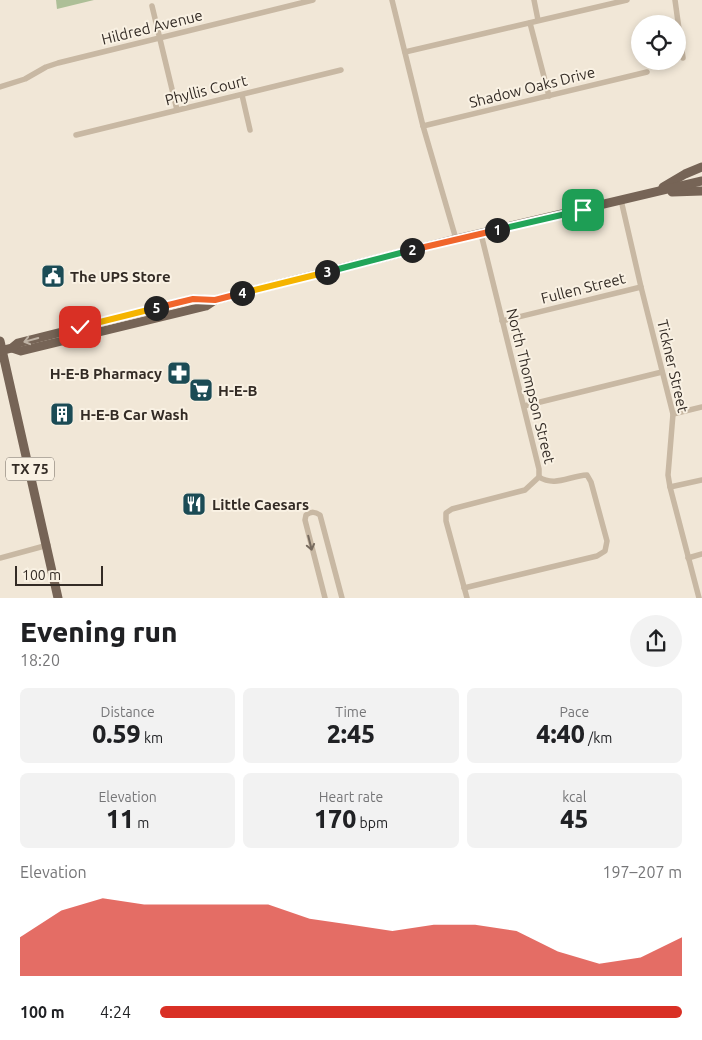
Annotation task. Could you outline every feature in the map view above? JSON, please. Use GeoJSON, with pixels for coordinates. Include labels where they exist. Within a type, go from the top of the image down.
{"type":"FeatureCollection","features":[{"type":"Feature","properties":{"kind":"main road"},"geometry":{"type":"LineString","coordinates":[[654,192],[685,174],[702,167]]}},
{"type":"Feature","properties":{"kind":"main road"},"geometry":{"type":"LineString","coordinates":[[12,348],[18,343],[193,299],[215,300],[456,239],[702,181]]}},
{"type":"Feature","properties":{"kind":"main road"},"geometry":{"type":"LineString","coordinates":[[654,192],[702,191]]}},
{"type":"Feature","properties":{"kind":"main road"},"geometry":{"type":"LineString","coordinates":[[1,347],[21,351],[206,306],[215,300]]}},
{"type":"Feature","properties":{"kind":"main road"},"geometry":{"type":"LineString","coordinates":[[138,323],[140,317],[167,310],[174,304]]}},
{"type":"Feature","properties":{"kind":"main road"},"geometry":{"type":"LineString","coordinates":[[112,329],[132,314]]}},
{"type":"Feature","properties":{"kind":"main road","name":"TX 75"},"geometry":{"type":"LineString","coordinates":[[1,347],[48,546],[58,598]]}},
{"type":"Feature","properties":{"kind":"street","name":"Hildred Avenue"},"geometry":{"type":"LineString","coordinates":[[0,87],[20,82],[46,67],[58,63],[312,0]]}},
{"type":"Feature","properties":{"kind":"street"},"geometry":{"type":"LineString","coordinates":[[392,0],[423,126],[456,239]]}},
{"type":"Feature","properties":{"kind":"street"},"geometry":{"type":"LineString","coordinates":[[534,0],[538,20]]}},
{"type":"Feature","properties":{"kind":"street"},"geometry":{"type":"LineString","coordinates":[[405,52],[627,0]]}},
{"type":"Feature","properties":{"kind":"street"},"geometry":{"type":"LineString","coordinates":[[675,0],[677,15]]}},
{"type":"Feature","properties":{"kind":"street"},"geometry":{"type":"LineString","coordinates":[[152,6],[177,110]]}},
{"type":"Feature","properties":{"kind":"street"},"geometry":{"type":"LineString","coordinates":[[530,24],[549,96]]}},
{"type":"Feature","properties":{"kind":"street","name":"Phyllis Court"},"geometry":{"type":"LineString","coordinates":[[76,135],[341,70]]}},
{"type":"Feature","properties":{"kind":"street","name":"Shadow Oaks Drive"},"geometry":{"type":"LineString","coordinates":[[423,126],[647,72]]}},
{"type":"Feature","properties":{"kind":"street"},"geometry":{"type":"LineString","coordinates":[[242,95],[250,130]]}},
{"type":"Feature","properties":{"kind":"street","name":"Tickner Street"},"geometry":{"type":"LineString","coordinates":[[621,200],[640,287],[673,414],[668,475],[698,598]]}},
{"type":"Feature","properties":{"kind":"street","name":"North Thompson Street"},"geometry":{"type":"LineString","coordinates":[[467,598],[446,521],[446,513],[452,509],[525,490],[539,477],[540,469],[481,234]]}},
{"type":"Feature","properties":{"kind":"street","name":"Fullen Street"},"geometry":{"type":"LineString","coordinates":[[502,321],[640,287]]}},
{"type":"Feature","properties":{"kind":"street"},"geometry":{"type":"LineString","coordinates":[[524,406],[662,372]]}},
{"type":"Feature","properties":{"kind":"street"},"geometry":{"type":"LineString","coordinates":[[673,414],[702,407]]}},
{"type":"Feature","properties":{"kind":"street"},"geometry":{"type":"LineString","coordinates":[[464,588],[596,556],[605,551],[607,541],[587,475],[554,482],[547,482],[539,477]]}},
{"type":"Feature","properties":{"kind":"street"},"geometry":{"type":"LineString","coordinates":[[670,488],[702,480]]}},
{"type":"Feature","properties":{"kind":"street"},"geometry":{"type":"LineString","coordinates":[[324,598],[305,520],[306,515],[310,512],[316,512],[320,515],[342,598]]}},
{"type":"Feature","properties":{"kind":"street"},"geometry":{"type":"LineString","coordinates":[[0,558],[48,546]]}},
{"type":"Feature","properties":{"kind":"street"},"geometry":{"type":"LineString","coordinates":[[688,558],[702,554]]}},
{"type":"Feature","properties":{"kind":"green space"},"geometry":{"type":"Polygon","coordinates":[[[56,0],[94,0],[57,9],[56,0]]]}},
{"type":"Feature","properties":{"kind":"place","name":"The UPS Store"},"geometry":{"type":"Point","coordinates":[53,276]}},
{"type":"Feature","properties":{"kind":"place","name":"H-E-B Pharmacy"},"geometry":{"type":"Point","coordinates":[179,373]}},
{"type":"Feature","properties":{"kind":"place","name":"H-E-B"},"geometry":{"type":"Point","coordinates":[201,390]}},
{"type":"Feature","properties":{"kind":"place","name":"H-E-B Car Wash"},"geometry":{"type":"Point","coordinates":[62,414]}},
{"type":"Feature","properties":{"kind":"place","name":"Little Caesars"},"geometry":{"type":"Point","coordinates":[194,504]}},
{"type":"Feature","properties":{"kind":"route"},"geometry":{"type":"LineString","coordinates":[[80,327],[193,299],[215,300],[456,239],[583,210]]}}]}
